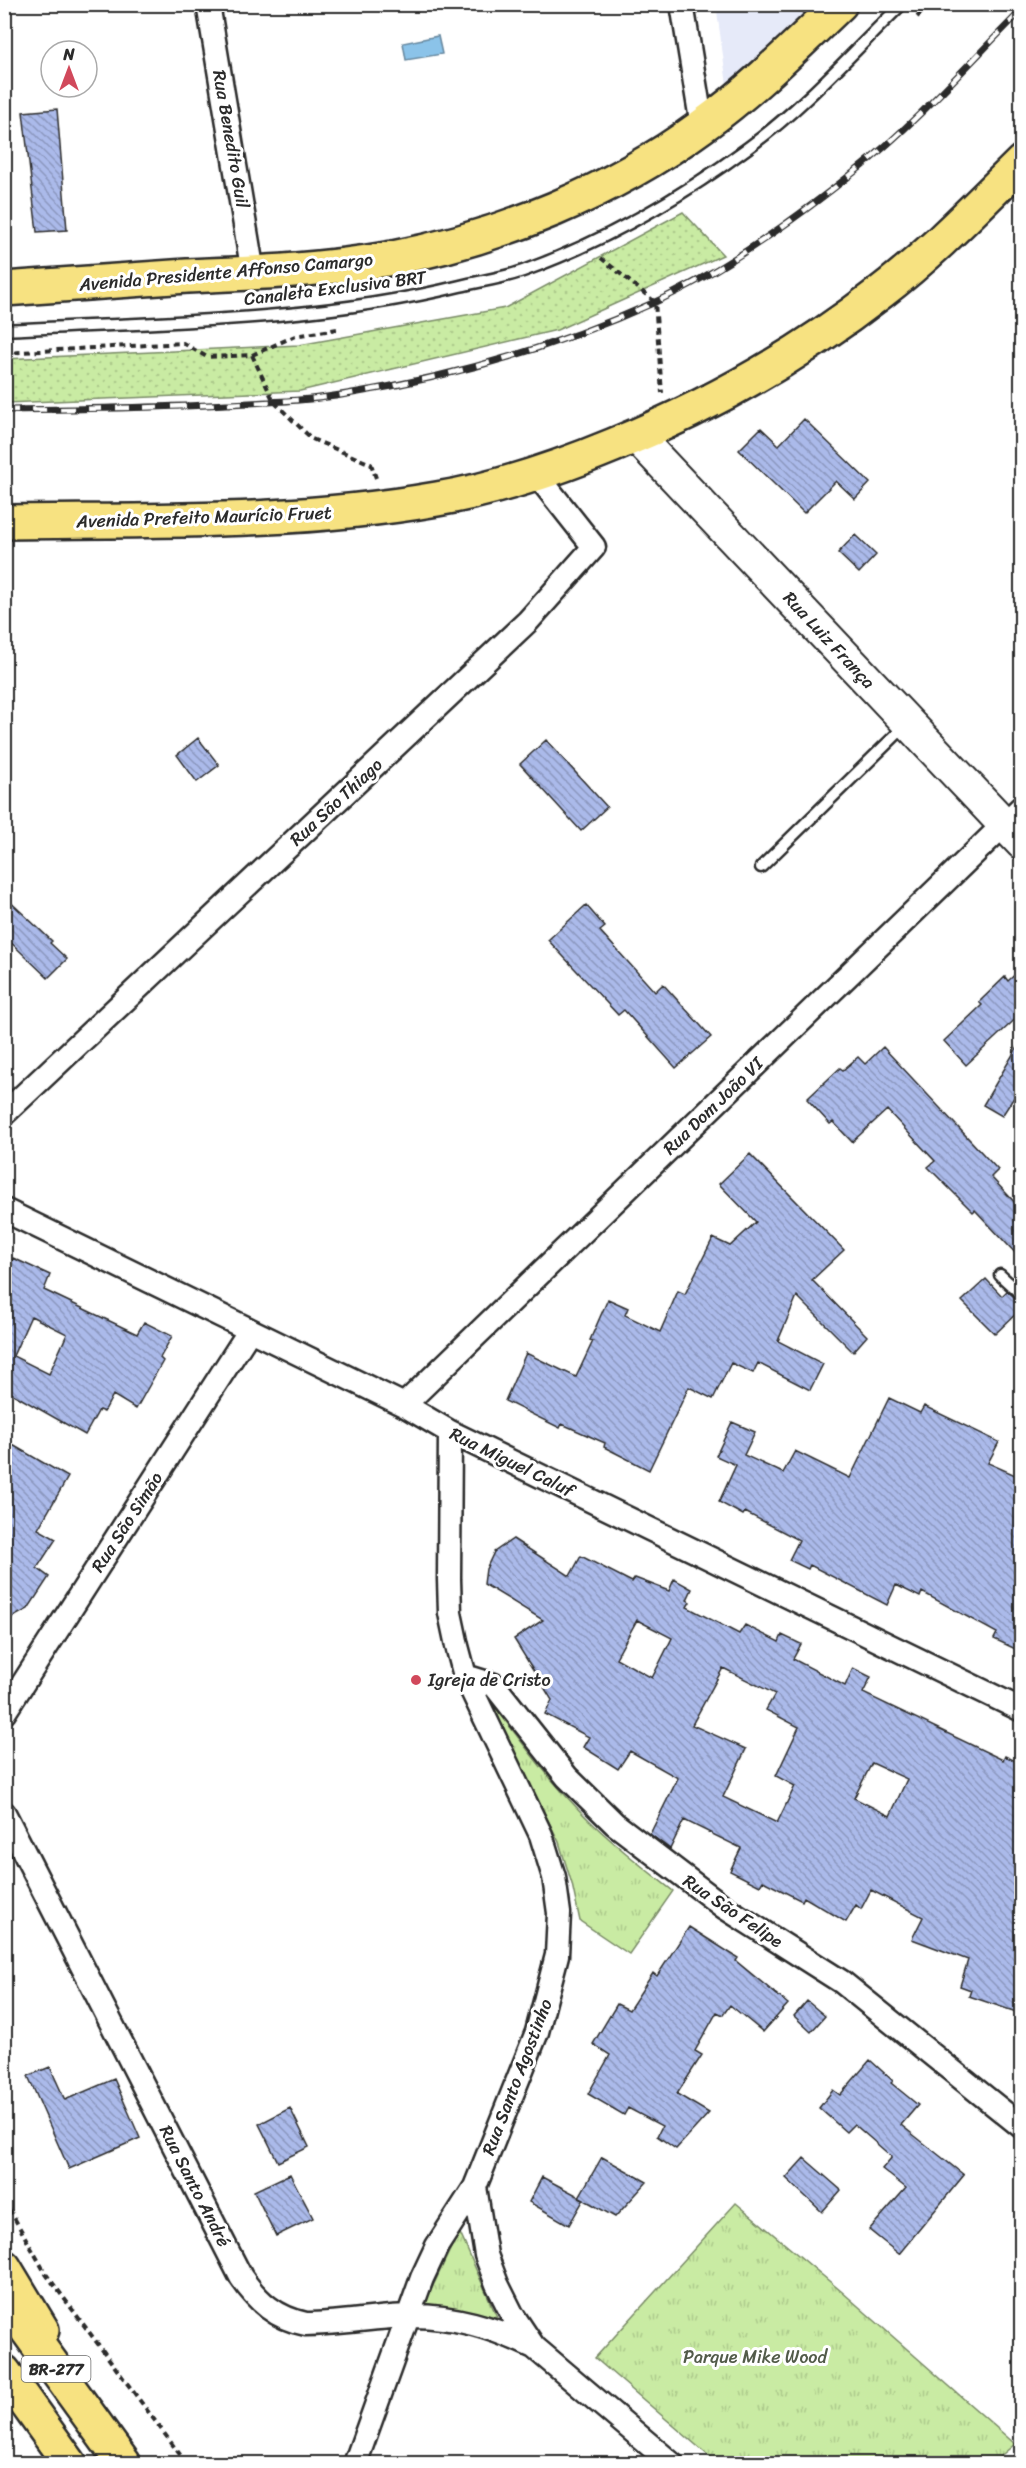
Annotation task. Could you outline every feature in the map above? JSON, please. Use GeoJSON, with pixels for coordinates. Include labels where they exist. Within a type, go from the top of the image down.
{"type":"FeatureCollection","features":[{"type":"Feature","properties":{"kind":"main road","name":"Avenida Presidente Affonso Camargo"},"geometry":{"type":"LineString","coordinates":[[4,289],[333,266],[392,258],[454,244],[567,203],[623,176],[702,126],[767,73],[840,4]]}},
{"type":"Feature","properties":{"kind":"main road","name":"Avenida Prefeito Maurício Fruet"},"geometry":{"type":"LineString","coordinates":[[4,522],[274,518],[386,507],[493,488],[537,475],[672,421],[728,393],[786,359],[883,291],[930,252],[1022,162]]}},
{"type":"Feature","properties":{"kind":"main road"},"geometry":{"type":"LineString","coordinates":[[4,277],[183,277]]}},
{"type":"Feature","properties":{"kind":"main road","name":"Rua Luiz França"},"geometry":{"type":"LineString","coordinates":[[636,436],[908,723],[1016,825]]}},
{"type":"Feature","properties":{"kind":"main road"},"geometry":{"type":"LineString","coordinates":[[4,2267],[116,2452]]}},
{"type":"Feature","properties":{"kind":"main road","name":"BR-277"},"geometry":{"type":"LineString","coordinates":[[4,2298],[116,2452]]}},
{"type":"Feature","properties":{"kind":"main road","name":"BR-277"},"geometry":{"type":"LineString","coordinates":[[4,2372],[70,2463]]}},
{"type":"Feature","properties":{"kind":"main road"},"geometry":{"type":"LineString","coordinates":[[4,2377],[27,2403]]}},
{"type":"Feature","properties":{"kind":"street","name":"Rua Benedito Guil"},"geometry":{"type":"LineString","coordinates":[[208,4],[254,273]]}},
{"type":"Feature","properties":{"kind":"street"},"geometry":{"type":"LineString","coordinates":[[682,4],[702,126]]}},
{"type":"Feature","properties":{"kind":"street","name":"Rua São Thiago"},"geometry":{"type":"LineString","coordinates":[[4,1114],[528,621],[594,547],[537,475]]}},
{"type":"Feature","properties":{"kind":"street","name":"Rua Dom João VI"},"geometry":{"type":"LineString","coordinates":[[404,1405],[1016,825]]}},
{"type":"Feature","properties":{"kind":"street","name":"Rua Miguel Caluf"},"geometry":{"type":"LineString","coordinates":[[4,1210],[404,1405],[450,1432],[1022,1710]]}},
{"type":"Feature","properties":{"kind":"street","name":"Rua São Simão"},"geometry":{"type":"LineString","coordinates":[[4,1713],[250,1330]]}},
{"type":"Feature","properties":{"kind":"street","name":"Rua Santo Agostinho"},"geometry":{"type":"LineString","coordinates":[[355,2463],[407,2316],[437,2246],[475,2187],[540,2022],[557,1955],[559,1913],[554,1877],[541,1835],[465,1676],[450,1613],[450,1432]]}},
{"type":"Feature","properties":{"kind":"street","name":"Rua São Felipe"},"geometry":{"type":"LineString","coordinates":[[465,1676],[494,1685],[567,1777],[615,1824],[724,1907],[842,1982],[1022,2127]]}},
{"type":"Feature","properties":{"kind":"street","name":"Rua Santo André"},"geometry":{"type":"LineString","coordinates":[[4,1813],[230,2256],[249,2289],[260,2302],[274,2313],[290,2321],[306,2324],[407,2316],[445,2318],[481,2325],[534,2347]]}},
{"type":"Feature","properties":{"kind":"street"},"geometry":{"type":"LineString","coordinates":[[475,2187],[486,2255],[512,2314],[534,2347],[672,2463]]}},
{"type":"Feature","properties":{"kind":"lane","name":"Canaleta Exclusiva BRT"},"geometry":{"type":"LineString","coordinates":[[4,330],[290,314],[406,300],[521,271],[595,241],[675,197],[750,146],[805,98],[902,4]]}},
{"type":"Feature","properties":{"kind":"lane"},"geometry":{"type":"LineString","coordinates":[[761,867],[908,723]]}},
{"type":"Feature","properties":{"kind":"lane"},"geometry":{"type":"LineString","coordinates":[[1000,1275],[1022,1295]]}},
{"type":"Feature","properties":{"kind":"path"},"geometry":{"type":"LineString","coordinates":[[600,257],[655,302],[662,399],[672,421]]}},
{"type":"Feature","properties":{"kind":"path"},"geometry":{"type":"LineString","coordinates":[[252,355],[274,402],[312,439],[371,464],[386,507]]}},
{"type":"Feature","properties":{"kind":"path"},"geometry":{"type":"LineString","coordinates":[[4,2200],[45,2274],[187,2463]]}},
{"type":"Feature","properties":{"kind":"shaded area"},"geometry":{"type":"Polygon","coordinates":[[[716,4],[812,5],[727,85],[716,4]]]}},
{"type":"Feature","properties":{"kind":"green space"},"geometry":{"type":"Polygon","coordinates":[[[683,212],[723,255],[557,330],[300,391],[5,403],[5,359],[299,345],[505,308],[683,212]]]}},
{"type":"Feature","properties":{"kind":"green space"},"geometry":{"type":"Polygon","coordinates":[[[484,1692],[534,1758],[574,1805],[609,1839],[673,1891],[629,1954],[580,1921],[559,1842],[484,1692]]]}},
{"type":"Feature","properties":{"kind":"green space","name":"Parque Mike Wood"},"geometry":{"type":"Polygon","coordinates":[[[736,2203],[841,2291],[1015,2444],[992,2463],[717,2463],[595,2358],[736,2203]]]}},
{"type":"Feature","properties":{"kind":"green space"},"geometry":{"type":"Polygon","coordinates":[[[459,2231],[497,2317],[453,2308],[423,2307],[459,2231]]]}},
{"type":"Feature","properties":{"kind":"water"},"geometry":{"type":"Polygon","coordinates":[[[438,36],[442,54],[406,60],[403,43],[438,36]]]}},
{"type":"Feature","properties":{"kind":"building"},"geometry":{"type":"Polygon","coordinates":[[[57,109],[67,230],[37,232],[23,112],[57,109]]]}},
{"type":"Feature","properties":{"kind":"building"},"geometry":{"type":"Polygon","coordinates":[[[804,419],[870,483],[855,499],[836,481],[804,513],[739,450],[761,428],[779,445],[804,419]]]}},
{"type":"Feature","properties":{"kind":"building"},"geometry":{"type":"Polygon","coordinates":[[[855,535],[876,555],[859,573],[838,553],[855,535]]]}},
{"type":"Feature","properties":{"kind":"building"},"geometry":{"type":"Polygon","coordinates":[[[198,738],[219,765],[197,782],[177,755],[198,738]]]}},
{"type":"Feature","properties":{"kind":"building"},"geometry":{"type":"Polygon","coordinates":[[[546,740],[607,807],[581,831],[520,764],[546,740]]]}},
{"type":"Feature","properties":{"kind":"building"},"geometry":{"type":"Polygon","coordinates":[[[4,896],[52,941],[50,943],[67,959],[48,978],[4,936],[4,896]]]}},
{"type":"Feature","properties":{"kind":"building"},"geometry":{"type":"Polygon","coordinates":[[[586,905],[605,927],[600,931],[655,992],[663,984],[711,1037],[676,1068],[624,1010],[618,1015],[548,940],[586,905]]]}},
{"type":"Feature","properties":{"kind":"building"},"geometry":{"type":"Polygon","coordinates":[[[1022,968],[1022,1013],[966,1065],[944,1041],[982,1005],[979,1002],[1005,977],[1008,981],[1022,968]]]}},
{"type":"Feature","properties":{"kind":"building"},"geometry":{"type":"Polygon","coordinates":[[[1022,1039],[1022,1085],[1002,1116],[983,1105],[1022,1039]]]}},
{"type":"Feature","properties":{"kind":"building"},"geometry":{"type":"Polygon","coordinates":[[[883,1047],[998,1170],[991,1177],[1022,1210],[1022,1260],[975,1210],[973,1212],[928,1167],[935,1161],[887,1110],[852,1142],[833,1122],[830,1124],[807,1099],[840,1068],[843,1070],[858,1057],[865,1064],[883,1047]]]}},
{"type":"Feature","properties":{"kind":"building"},"geometry":{"type":"Polygon","coordinates":[[[750,1154],[844,1250],[812,1280],[867,1336],[853,1352],[797,1296],[778,1341],[823,1364],[810,1390],[758,1363],[753,1373],[731,1363],[713,1399],[689,1387],[649,1470],[604,1447],[605,1443],[562,1424],[560,1428],[505,1401],[526,1353],[576,1377],[593,1341],[590,1340],[608,1299],[628,1308],[625,1315],[660,1332],[678,1291],[685,1294],[713,1238],[730,1246],[756,1222],[719,1184],[750,1154]]]}},
{"type":"Feature","properties":{"kind":"building"},"geometry":{"type":"Polygon","coordinates":[[[13,1258],[50,1275],[44,1290],[137,1334],[144,1322],[172,1336],[160,1358],[163,1361],[136,1409],[113,1395],[104,1412],[99,1410],[85,1435],[4,1389],[4,1276],[13,1258]],[[31,1316],[13,1356],[49,1374],[67,1334],[31,1316]]]}},
{"type":"Feature","properties":{"kind":"building"},"geometry":{"type":"Polygon","coordinates":[[[986,1279],[1002,1296],[1007,1291],[1022,1302],[1022,1308],[995,1334],[962,1301],[986,1279]]]}},
{"type":"Feature","properties":{"kind":"building"},"geometry":{"type":"Polygon","coordinates":[[[889,1398],[920,1413],[924,1406],[999,1442],[988,1463],[1022,1478],[1022,1652],[994,1639],[997,1633],[922,1592],[920,1597],[896,1585],[887,1605],[810,1565],[808,1569],[789,1560],[799,1540],[745,1512],[743,1515],[719,1502],[736,1465],[716,1456],[732,1422],[755,1432],[744,1455],[783,1473],[795,1451],[850,1478],[889,1398]]]}},
{"type":"Feature","properties":{"kind":"building"},"geometry":{"type":"Polygon","coordinates":[[[4,1440],[68,1477],[38,1529],[56,1539],[37,1568],[49,1577],[28,1609],[4,1622],[4,1440]]]}},
{"type":"Feature","properties":{"kind":"building"},"geometry":{"type":"Polygon","coordinates":[[[513,1539],[570,1576],[581,1556],[632,1582],[635,1578],[669,1591],[674,1579],[692,1589],[687,1600],[690,1602],[687,1607],[739,1634],[745,1625],[779,1642],[782,1635],[801,1644],[793,1659],[845,1686],[853,1668],[871,1677],[863,1693],[1003,1760],[1005,1756],[1022,1764],[1022,2014],[969,1996],[971,1990],[960,1986],[968,1960],[912,1939],[923,1917],[871,1890],[861,1909],[856,1905],[846,1922],[804,1897],[802,1901],[763,1881],[760,1886],[730,1871],[741,1848],[684,1820],[670,1849],[650,1834],[678,1778],[630,1751],[618,1769],[583,1747],[589,1737],[545,1714],[552,1700],[514,1639],[543,1620],[484,1584],[486,1569],[494,1552],[513,1539]],[[637,1620],[616,1658],[652,1678],[672,1638],[637,1620]],[[723,1668],[692,1725],[746,1749],[723,1797],[777,1823],[795,1786],[776,1776],[799,1727],[766,1710],[775,1694],[723,1668]],[[872,1763],[854,1798],[890,1816],[907,1779],[872,1763]]]}},
{"type":"Feature","properties":{"kind":"building"},"geometry":{"type":"Polygon","coordinates":[[[689,1927],[738,1958],[736,1961],[788,2004],[763,2032],[730,2005],[723,2015],[717,2012],[695,2051],[702,2055],[677,2094],[709,2113],[676,2149],[657,2136],[662,2126],[628,2108],[624,2115],[588,2094],[610,2055],[593,2044],[617,2004],[629,2010],[653,1973],[657,1976],[689,1927]]]}},
{"type":"Feature","properties":{"kind":"building"},"geometry":{"type":"Polygon","coordinates":[[[807,2001],[825,2016],[811,2032],[794,2016],[807,2001]]]}},
{"type":"Feature","properties":{"kind":"building"},"geometry":{"type":"Polygon","coordinates":[[[870,2060],[893,2081],[891,2083],[918,2105],[901,2125],[964,2175],[899,2254],[869,2230],[906,2188],[882,2169],[892,2157],[854,2124],[846,2132],[819,2108],[833,2090],[840,2095],[870,2060]]]}},
{"type":"Feature","properties":{"kind":"building"},"geometry":{"type":"Polygon","coordinates":[[[50,2067],[65,2100],[114,2079],[140,2138],[69,2169],[28,2076],[50,2067]]]}},
{"type":"Feature","properties":{"kind":"building"},"geometry":{"type":"Polygon","coordinates":[[[290,2108],[309,2147],[278,2162],[259,2124],[290,2108]]]}},
{"type":"Feature","properties":{"kind":"building"},"geometry":{"type":"Polygon","coordinates":[[[602,2157],[647,2182],[615,2217],[579,2197],[602,2157]]]}},
{"type":"Feature","properties":{"kind":"building"},"geometry":{"type":"Polygon","coordinates":[[[804,2158],[841,2190],[822,2212],[786,2178],[804,2158]]]}},
{"type":"Feature","properties":{"kind":"building"},"geometry":{"type":"Polygon","coordinates":[[[290,2174],[313,2218],[276,2236],[254,2191],[290,2174]]]}},
{"type":"Feature","properties":{"kind":"building"},"geometry":{"type":"Polygon","coordinates":[[[542,2177],[584,2199],[569,2225],[529,2202],[542,2177]]]}},
{"type":"Feature","properties":{"kind":"railway"},"geometry":{"type":"LineString","coordinates":[[4,410],[199,405],[287,401],[332,396],[425,379],[503,359],[616,319],[680,290],[706,275],[759,242],[810,206],[901,132],[1022,10]]}},
{"type":"Feature","properties":{"kind":"place","name":"Igreja de Cristo"},"geometry":{"type":"Point","coordinates":[416,1680]}}]}
